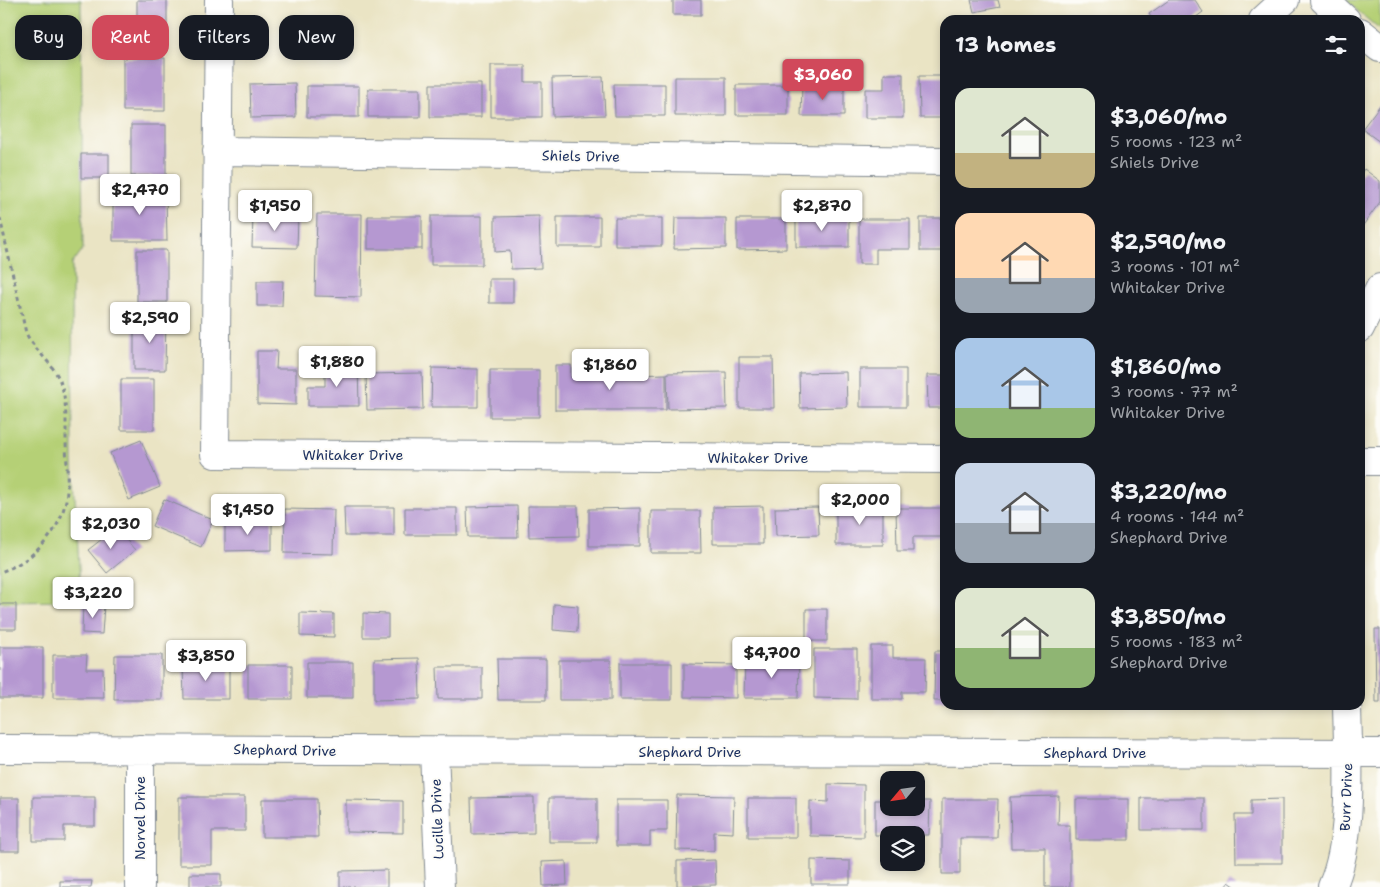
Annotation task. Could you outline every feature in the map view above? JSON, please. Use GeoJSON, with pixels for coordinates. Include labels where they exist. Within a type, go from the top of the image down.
{"type":"FeatureCollection","features":[{"type":"Feature","properties":{"kind":"street","name":"Whitaker Drive"},"geometry":{"type":"LineString","coordinates":[[219,0],[215,454],[940,459]]}},
{"type":"Feature","properties":{"kind":"street"},"geometry":{"type":"LineString","coordinates":[[1268,15],[1285,0]]}},
{"type":"Feature","properties":{"kind":"street"},"geometry":{"type":"LineString","coordinates":[[1324,0],[1340,15]]}},
{"type":"Feature","properties":{"kind":"street"},"geometry":{"type":"LineString","coordinates":[[1365,36],[1380,48]]}},
{"type":"Feature","properties":{"kind":"street","name":"Shiels Drive"},"geometry":{"type":"LineString","coordinates":[[217,151],[940,161]]}},
{"type":"Feature","properties":{"kind":"street"},"geometry":{"type":"LineString","coordinates":[[1365,318],[1380,288]]}},
{"type":"Feature","properties":{"kind":"street"},"geometry":{"type":"LineString","coordinates":[[1365,461],[1380,461]]}},
{"type":"Feature","properties":{"kind":"street","name":"Burr Drive"},"geometry":{"type":"LineString","coordinates":[[1332,887],[1338,875],[1346,830],[1347,710]]}},
{"type":"Feature","properties":{"kind":"street","name":"Shephard Drive"},"geometry":{"type":"LineString","coordinates":[[0,749],[140,748],[434,752],[1380,753]]}},
{"type":"Feature","properties":{"kind":"street","name":"Norvel Drive"},"geometry":{"type":"LineString","coordinates":[[140,748],[140,887]]}},
{"type":"Feature","properties":{"kind":"street","name":"Lucille Drive"},"geometry":{"type":"LineString","coordinates":[[434,752],[440,887]]}},
{"type":"Feature","properties":{"kind":"path"},"geometry":{"type":"LineString","coordinates":[[0,218],[26,333],[30,342],[54,369],[63,390],[67,484],[63,512],[51,534],[29,558],[0,572]]}},
{"type":"Feature","properties":{"kind":"green space"},"geometry":{"type":"Polygon","coordinates":[[[0,0],[81,0],[81,15],[15,15],[15,60],[81,60],[83,249],[72,264],[73,461],[81,601],[0,602],[0,0]]]}},
{"type":"Feature","properties":{"kind":"green space"},"geometry":{"type":"Polygon","coordinates":[[[1345,0],[1380,0],[1380,30],[1365,17],[1365,15],[1345,0]]]}},
{"type":"Feature","properties":{"kind":"building"},"geometry":{"type":"Polygon","coordinates":[[[137,0],[167,0],[167,15],[137,15],[137,0]]]}},
{"type":"Feature","properties":{"kind":"building"},"geometry":{"type":"Polygon","coordinates":[[[673,0],[701,0],[701,15],[673,15],[673,0]]]}},
{"type":"Feature","properties":{"kind":"building"},"geometry":{"type":"Polygon","coordinates":[[[971,0],[998,0],[1000,7],[974,12],[971,0]]]}},
{"type":"Feature","properties":{"kind":"building"},"geometry":{"type":"Polygon","coordinates":[[[1169,0],[1195,0],[1203,12],[1199,15],[1149,14],[1169,0]]]}},
{"type":"Feature","properties":{"kind":"building"},"geometry":{"type":"Polygon","coordinates":[[[123,60],[165,60],[165,111],[123,111],[123,60]]]}},
{"type":"Feature","properties":{"kind":"building"},"geometry":{"type":"Polygon","coordinates":[[[491,65],[525,65],[525,82],[542,82],[542,117],[491,117],[491,65]]]}},
{"type":"Feature","properties":{"kind":"building"},"geometry":{"type":"Polygon","coordinates":[[[884,74],[903,74],[903,118],[865,118],[865,89],[884,89],[884,74]]]}},
{"type":"Feature","properties":{"kind":"building"},"geometry":{"type":"Polygon","coordinates":[[[919,76],[940,76],[940,118],[920,118],[919,76]]]}},
{"type":"Feature","properties":{"kind":"building"},"geometry":{"type":"Polygon","coordinates":[[[603,77],[605,115],[553,117],[552,78],[603,77]]]}},
{"type":"Feature","properties":{"kind":"building"},"geometry":{"type":"Polygon","coordinates":[[[675,77],[726,77],[726,116],[675,116],[675,77]]]}},
{"type":"Feature","properties":{"kind":"building"},"geometry":{"type":"Polygon","coordinates":[[[295,83],[296,117],[251,118],[250,84],[295,83]]]}},
{"type":"Feature","properties":{"kind":"building"},"geometry":{"type":"Polygon","coordinates":[[[430,84],[481,84],[481,117],[430,117],[430,84]]]}},
{"type":"Feature","properties":{"kind":"building"},"geometry":{"type":"Polygon","coordinates":[[[614,84],[665,84],[665,116],[615,116],[614,84]]]}},
{"type":"Feature","properties":{"kind":"building"},"geometry":{"type":"Polygon","coordinates":[[[736,85],[788,85],[788,115],[736,115],[736,85]]]}},
{"type":"Feature","properties":{"kind":"building"},"geometry":{"type":"Polygon","coordinates":[[[802,85],[844,85],[844,116],[801,116],[802,85]]]}},
{"type":"Feature","properties":{"kind":"building"},"geometry":{"type":"Polygon","coordinates":[[[307,86],[359,86],[359,117],[307,117],[307,86]]]}},
{"type":"Feature","properties":{"kind":"building"},"geometry":{"type":"Polygon","coordinates":[[[368,89],[420,89],[420,117],[368,117],[368,89]]]}},
{"type":"Feature","properties":{"kind":"building"},"geometry":{"type":"Polygon","coordinates":[[[1380,105],[1380,142],[1365,131],[1365,125],[1380,105]]]}},
{"type":"Feature","properties":{"kind":"building"},"geometry":{"type":"Polygon","coordinates":[[[131,125],[166,125],[166,176],[131,176],[131,125]]]}},
{"type":"Feature","properties":{"kind":"building"},"geometry":{"type":"Polygon","coordinates":[[[81,154],[109,154],[109,178],[81,178],[81,154]]]}},
{"type":"Feature","properties":{"kind":"building"},"geometry":{"type":"Polygon","coordinates":[[[1365,170],[1380,181],[1380,202],[1365,223],[1365,170]]]}},
{"type":"Feature","properties":{"kind":"building"},"geometry":{"type":"Polygon","coordinates":[[[113,191],[166,191],[167,241],[113,241],[113,191]]]}},
{"type":"Feature","properties":{"kind":"building"},"geometry":{"type":"Polygon","coordinates":[[[317,214],[362,214],[361,297],[315,296],[317,214]]]}},
{"type":"Feature","properties":{"kind":"building"},"geometry":{"type":"Polygon","coordinates":[[[253,216],[298,217],[297,248],[252,247],[253,216]]]}},
{"type":"Feature","properties":{"kind":"building"},"geometry":{"type":"Polygon","coordinates":[[[368,216],[422,216],[422,249],[368,249],[368,216]]]}},
{"type":"Feature","properties":{"kind":"building"},"geometry":{"type":"Polygon","coordinates":[[[431,216],[482,216],[482,265],[431,265],[431,216]]]}},
{"type":"Feature","properties":{"kind":"building"},"geometry":{"type":"Polygon","coordinates":[[[539,216],[541,268],[511,269],[510,251],[495,252],[495,217],[539,216]]]}},
{"type":"Feature","properties":{"kind":"building"},"geometry":{"type":"Polygon","coordinates":[[[557,217],[600,217],[600,247],[557,247],[557,217]]]}},
{"type":"Feature","properties":{"kind":"building"},"geometry":{"type":"Polygon","coordinates":[[[615,218],[662,218],[662,246],[615,246],[615,218]]]}},
{"type":"Feature","properties":{"kind":"building"},"geometry":{"type":"Polygon","coordinates":[[[675,218],[726,218],[726,248],[674,249],[675,218]]]}},
{"type":"Feature","properties":{"kind":"building"},"geometry":{"type":"Polygon","coordinates":[[[796,218],[849,218],[849,247],[796,247],[796,218]]]}},
{"type":"Feature","properties":{"kind":"building"},"geometry":{"type":"Polygon","coordinates":[[[920,218],[940,218],[940,251],[920,251],[920,218]]]}},
{"type":"Feature","properties":{"kind":"building"},"geometry":{"type":"Polygon","coordinates":[[[737,219],[786,219],[786,249],[737,250],[737,219]]]}},
{"type":"Feature","properties":{"kind":"building"},"geometry":{"type":"Polygon","coordinates":[[[859,219],[910,219],[910,249],[876,249],[876,264],[859,264],[859,219]]]}},
{"type":"Feature","properties":{"kind":"building"},"geometry":{"type":"Polygon","coordinates":[[[137,250],[167,250],[167,302],[137,302],[137,250]]]}},
{"type":"Feature","properties":{"kind":"building"},"geometry":{"type":"Polygon","coordinates":[[[489,279],[513,279],[513,303],[489,303],[489,279]]]}},
{"type":"Feature","properties":{"kind":"building"},"geometry":{"type":"Polygon","coordinates":[[[257,281],[283,281],[282,306],[257,306],[257,281]]]}},
{"type":"Feature","properties":{"kind":"building"},"geometry":{"type":"Polygon","coordinates":[[[134,317],[166,318],[165,370],[134,370],[134,317]]]}},
{"type":"Feature","properties":{"kind":"building"},"geometry":{"type":"Polygon","coordinates":[[[257,351],[277,351],[276,369],[296,369],[296,405],[257,404],[257,351]]]}},
{"type":"Feature","properties":{"kind":"building"},"geometry":{"type":"Polygon","coordinates":[[[739,357],[773,357],[774,408],[739,408],[739,357]]]}},
{"type":"Feature","properties":{"kind":"building"},"geometry":{"type":"Polygon","coordinates":[[[617,364],[631,364],[631,375],[666,374],[666,410],[555,410],[555,365],[571,365],[571,377],[617,377],[617,364]]]}},
{"type":"Feature","properties":{"kind":"building"},"geometry":{"type":"Polygon","coordinates":[[[325,365],[358,365],[359,406],[308,406],[308,386],[325,386],[325,365]]]}},
{"type":"Feature","properties":{"kind":"building"},"geometry":{"type":"Polygon","coordinates":[[[432,368],[478,369],[478,407],[431,407],[432,368]]]}},
{"type":"Feature","properties":{"kind":"building"},"geometry":{"type":"Polygon","coordinates":[[[860,369],[906,369],[906,407],[860,407],[860,369]]]}},
{"type":"Feature","properties":{"kind":"building"},"geometry":{"type":"Polygon","coordinates":[[[490,370],[539,370],[539,417],[490,417],[490,370]]]}},
{"type":"Feature","properties":{"kind":"building"},"geometry":{"type":"Polygon","coordinates":[[[726,372],[727,408],[668,409],[667,373],[726,372]]]}},
{"type":"Feature","properties":{"kind":"building"},"geometry":{"type":"Polygon","coordinates":[[[846,372],[847,407],[800,408],[799,373],[846,372]]]}},
{"type":"Feature","properties":{"kind":"building"},"geometry":{"type":"Polygon","coordinates":[[[422,373],[423,409],[367,410],[366,374],[422,373]]]}},
{"type":"Feature","properties":{"kind":"building"},"geometry":{"type":"Polygon","coordinates":[[[927,375],[940,375],[940,408],[928,408],[927,375]]]}},
{"type":"Feature","properties":{"kind":"building"},"geometry":{"type":"Polygon","coordinates":[[[121,379],[154,379],[154,430],[121,430],[121,379]]]}},
{"type":"Feature","properties":{"kind":"building"},"geometry":{"type":"Polygon","coordinates":[[[141,440],[160,487],[129,500],[110,453],[141,440]]]}},
{"type":"Feature","properties":{"kind":"building"},"geometry":{"type":"Polygon","coordinates":[[[164,499],[213,520],[201,547],[152,526],[164,499]]]}},
{"type":"Feature","properties":{"kind":"building"},"geometry":{"type":"Polygon","coordinates":[[[517,506],[518,537],[468,537],[467,507],[517,506]]]}},
{"type":"Feature","properties":{"kind":"building"},"geometry":{"type":"Polygon","coordinates":[[[528,506],[578,506],[579,536],[529,537],[528,506]]]}},
{"type":"Feature","properties":{"kind":"building"},"geometry":{"type":"Polygon","coordinates":[[[763,506],[763,544],[713,544],[713,507],[763,506]]]}},
{"type":"Feature","properties":{"kind":"building"},"geometry":{"type":"Polygon","coordinates":[[[836,506],[883,506],[883,545],[836,545],[836,506]]]}},
{"type":"Feature","properties":{"kind":"building"},"geometry":{"type":"Polygon","coordinates":[[[344,507],[394,507],[394,536],[345,536],[344,507]]]}},
{"type":"Feature","properties":{"kind":"building"},"geometry":{"type":"Polygon","coordinates":[[[818,507],[819,535],[776,536],[775,508],[818,507]]]}},
{"type":"Feature","properties":{"kind":"building"},"geometry":{"type":"Polygon","coordinates":[[[405,508],[457,508],[457,535],[405,535],[405,508]]]}},
{"type":"Feature","properties":{"kind":"building"},"geometry":{"type":"Polygon","coordinates":[[[640,508],[640,546],[589,546],[589,509],[640,508]]]}},
{"type":"Feature","properties":{"kind":"building"},"geometry":{"type":"Polygon","coordinates":[[[896,508],[940,508],[940,537],[913,537],[913,551],[897,551],[896,508]]]}},
{"type":"Feature","properties":{"kind":"building"},"geometry":{"type":"Polygon","coordinates":[[[285,509],[334,510],[333,554],[284,553],[285,509]]]}},
{"type":"Feature","properties":{"kind":"building"},"geometry":{"type":"Polygon","coordinates":[[[651,511],[700,511],[701,553],[651,553],[651,511]]]}},
{"type":"Feature","properties":{"kind":"building"},"geometry":{"type":"Polygon","coordinates":[[[225,521],[272,521],[272,550],[225,551],[225,521]]]}},
{"type":"Feature","properties":{"kind":"building"},"geometry":{"type":"Polygon","coordinates":[[[116,528],[135,550],[107,573],[88,550],[116,528]]]}},
{"type":"Feature","properties":{"kind":"building"},"geometry":{"type":"Polygon","coordinates":[[[0,604],[16,604],[16,629],[0,629],[0,604]]]}},
{"type":"Feature","properties":{"kind":"building"},"geometry":{"type":"Polygon","coordinates":[[[83,604],[104,605],[102,634],[82,633],[83,604]]]}},
{"type":"Feature","properties":{"kind":"building"},"geometry":{"type":"Polygon","coordinates":[[[554,604],[578,606],[577,632],[553,630],[554,604]]]}},
{"type":"Feature","properties":{"kind":"building"},"geometry":{"type":"Polygon","coordinates":[[[806,609],[827,609],[827,641],[806,641],[806,609]]]}},
{"type":"Feature","properties":{"kind":"building"},"geometry":{"type":"Polygon","coordinates":[[[300,613],[334,614],[334,637],[300,636],[300,613]]]}},
{"type":"Feature","properties":{"kind":"building"},"geometry":{"type":"Polygon","coordinates":[[[363,613],[388,614],[388,637],[363,637],[363,613]]]}},
{"type":"Feature","properties":{"kind":"building"},"geometry":{"type":"Polygon","coordinates":[[[1375,629],[1380,629],[1380,703],[1376,703],[1375,629]]]}},
{"type":"Feature","properties":{"kind":"building"},"geometry":{"type":"Polygon","coordinates":[[[871,646],[893,646],[893,658],[926,658],[925,692],[902,692],[902,699],[871,699],[871,646]]]}},
{"type":"Feature","properties":{"kind":"building"},"geometry":{"type":"Polygon","coordinates":[[[0,647],[43,647],[43,698],[0,698],[0,647]]]}},
{"type":"Feature","properties":{"kind":"building"},"geometry":{"type":"Polygon","coordinates":[[[814,649],[857,649],[857,699],[814,698],[814,649]]]}},
{"type":"Feature","properties":{"kind":"building"},"geometry":{"type":"Polygon","coordinates":[[[935,651],[940,651],[940,701],[934,701],[935,651]]]}},
{"type":"Feature","properties":{"kind":"building"},"geometry":{"type":"Polygon","coordinates":[[[53,655],[87,655],[86,669],[103,669],[104,698],[53,698],[53,655]]]}},
{"type":"Feature","properties":{"kind":"building"},"geometry":{"type":"Polygon","coordinates":[[[115,655],[162,655],[162,700],[114,700],[115,655]]]}},
{"type":"Feature","properties":{"kind":"building"},"geometry":{"type":"Polygon","coordinates":[[[419,658],[420,699],[374,700],[374,659],[419,658]]]}},
{"type":"Feature","properties":{"kind":"building"},"geometry":{"type":"Polygon","coordinates":[[[497,659],[546,659],[546,700],[498,700],[497,659]]]}},
{"type":"Feature","properties":{"kind":"building"},"geometry":{"type":"Polygon","coordinates":[[[745,659],[799,659],[798,698],[744,698],[745,659]]]}},
{"type":"Feature","properties":{"kind":"building"},"geometry":{"type":"Polygon","coordinates":[[[559,660],[611,660],[611,700],[559,700],[559,660]]]}},
{"type":"Feature","properties":{"kind":"building"},"geometry":{"type":"Polygon","coordinates":[[[307,662],[353,662],[353,698],[307,698],[307,662]]]}},
{"type":"Feature","properties":{"kind":"building"},"geometry":{"type":"Polygon","coordinates":[[[620,663],[672,663],[672,700],[620,700],[620,663]]]}},
{"type":"Feature","properties":{"kind":"building"},"geometry":{"type":"Polygon","coordinates":[[[684,664],[736,665],[736,698],[684,697],[684,664]]]}},
{"type":"Feature","properties":{"kind":"building"},"geometry":{"type":"Polygon","coordinates":[[[183,665],[229,665],[229,699],[184,699],[183,665]]]}},
{"type":"Feature","properties":{"kind":"building"},"geometry":{"type":"Polygon","coordinates":[[[248,665],[292,665],[292,699],[248,699],[248,665]]]}},
{"type":"Feature","properties":{"kind":"building"},"geometry":{"type":"Polygon","coordinates":[[[437,667],[482,667],[482,699],[438,699],[437,667]]]}},
{"type":"Feature","properties":{"kind":"building"},"geometry":{"type":"Polygon","coordinates":[[[828,784],[864,785],[864,837],[810,836],[810,801],[828,802],[828,784]]]}},
{"type":"Feature","properties":{"kind":"building"},"geometry":{"type":"Polygon","coordinates":[[[677,795],[734,796],[733,833],[714,832],[714,851],[676,850],[677,795]]]}},
{"type":"Feature","properties":{"kind":"building"},"geometry":{"type":"Polygon","coordinates":[[[1059,796],[1058,825],[1070,825],[1070,887],[1045,887],[1045,848],[1011,848],[1010,797],[1059,796]]]}},
{"type":"Feature","properties":{"kind":"building"},"geometry":{"type":"Polygon","coordinates":[[[33,797],[95,797],[95,826],[64,826],[64,841],[33,841],[33,797]]]}},
{"type":"Feature","properties":{"kind":"building"},"geometry":{"type":"Polygon","coordinates":[[[179,797],[245,797],[245,831],[212,831],[212,865],[179,865],[179,797]]]}},
{"type":"Feature","properties":{"kind":"building"},"geometry":{"type":"Polygon","coordinates":[[[534,797],[534,833],[472,834],[471,798],[534,797]]]}},
{"type":"Feature","properties":{"kind":"building"},"geometry":{"type":"Polygon","coordinates":[[[0,798],[19,798],[19,851],[0,851],[0,798]]]}},
{"type":"Feature","properties":{"kind":"building"},"geometry":{"type":"Polygon","coordinates":[[[549,798],[597,798],[597,842],[549,842],[549,798]]]}},
{"type":"Feature","properties":{"kind":"building"},"geometry":{"type":"Polygon","coordinates":[[[748,798],[796,798],[796,837],[748,837],[748,798]]]}},
{"type":"Feature","properties":{"kind":"building"},"geometry":{"type":"Polygon","coordinates":[[[1141,798],[1204,798],[1204,830],[1141,830],[1141,798]]]}},
{"type":"Feature","properties":{"kind":"building"},"geometry":{"type":"Polygon","coordinates":[[[262,799],[317,799],[318,837],[262,837],[262,799]]]}},
{"type":"Feature","properties":{"kind":"building"},"geometry":{"type":"Polygon","coordinates":[[[942,799],[998,799],[997,838],[960,838],[960,874],[942,874],[942,799]]]}},
{"type":"Feature","properties":{"kind":"building"},"geometry":{"type":"Polygon","coordinates":[[[1076,799],[1129,799],[1129,840],[1076,840],[1076,799]]]}},
{"type":"Feature","properties":{"kind":"building"},"geometry":{"type":"Polygon","coordinates":[[[1282,799],[1282,863],[1236,863],[1235,815],[1251,815],[1251,800],[1282,799]]]}},
{"type":"Feature","properties":{"kind":"building"},"geometry":{"type":"Polygon","coordinates":[[[346,800],[403,801],[403,833],[346,832],[346,800]]]}},
{"type":"Feature","properties":{"kind":"building"},"geometry":{"type":"Polygon","coordinates":[[[616,800],[667,800],[667,831],[650,831],[650,846],[616,846],[616,800]]]}},
{"type":"Feature","properties":{"kind":"building"},"geometry":{"type":"Polygon","coordinates":[[[875,800],[880,800],[880,816],[925,816],[925,801],[930,801],[929,835],[925,835],[925,826],[880,826],[880,835],[875,835],[875,800]]]}},
{"type":"Feature","properties":{"kind":"building"},"geometry":{"type":"Polygon","coordinates":[[[715,860],[716,885],[677,886],[677,861],[715,860]]]}},
{"type":"Feature","properties":{"kind":"building"},"geometry":{"type":"Polygon","coordinates":[[[811,860],[850,861],[850,884],[811,884],[811,860]]]}},
{"type":"Feature","properties":{"kind":"building"},"geometry":{"type":"Polygon","coordinates":[[[566,861],[567,885],[543,886],[542,862],[566,861]]]}},
{"type":"Feature","properties":{"kind":"building"},"geometry":{"type":"Polygon","coordinates":[[[387,870],[387,887],[340,887],[340,871],[387,870]]]}},
{"type":"Feature","properties":{"kind":"building"},"geometry":{"type":"Polygon","coordinates":[[[190,874],[221,874],[221,887],[190,887],[190,874]]]}},
{"type":"Feature","properties":{"kind":"building"},"geometry":{"type":"Polygon","coordinates":[[[60,881],[92,881],[91,887],[60,887],[60,881]]]}},
{"type":"Feature","properties":{"kind":"building"},"geometry":{"type":"Polygon","coordinates":[[[1229,882],[1236,887],[1225,887],[1229,882]]]}}]}
